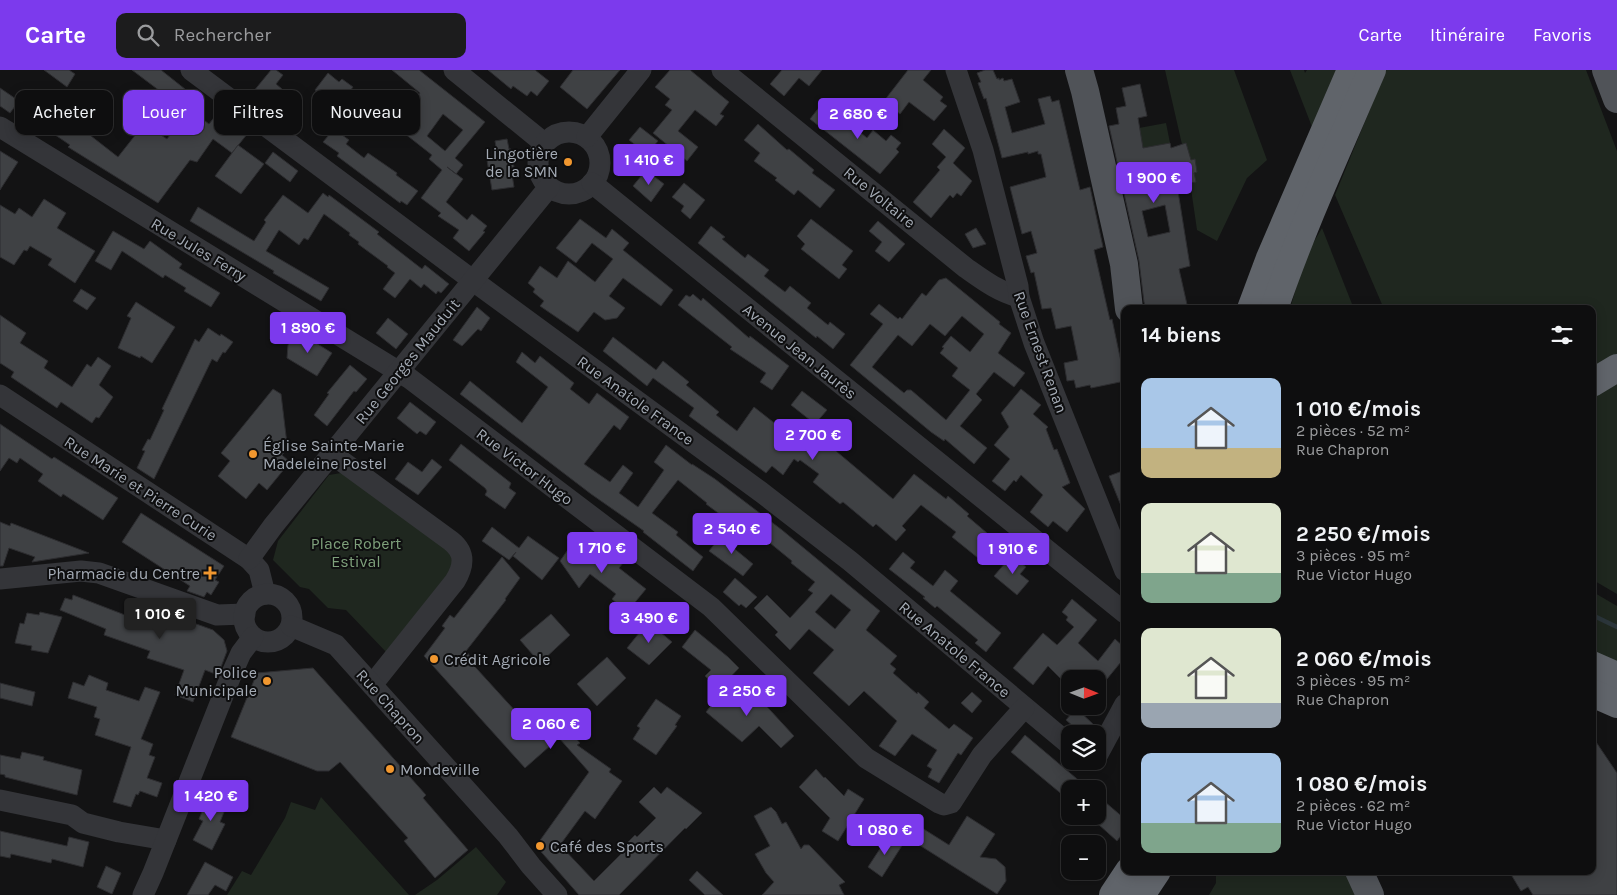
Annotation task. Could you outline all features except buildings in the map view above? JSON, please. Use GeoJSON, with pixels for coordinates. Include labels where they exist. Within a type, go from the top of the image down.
{"type":"FeatureCollection","features":[{"type":"Feature","properties":{"kind":"highway"},"geometry":{"type":"LineString","coordinates":[[1252,305],[1270,258],[1350,70]]}},
{"type":"Feature","properties":{"kind":"highway"},"geometry":{"type":"LineString","coordinates":[[1275,305],[1315,203],[1372,70]]}},
{"type":"Feature","properties":{"kind":"highway"},"geometry":{"type":"LineString","coordinates":[[1596,381],[1617,368]]}},
{"type":"Feature","properties":{"kind":"highway"},"geometry":{"type":"LineString","coordinates":[[1596,400],[1617,387]]}},
{"type":"Feature","properties":{"kind":"highway"},"geometry":{"type":"LineString","coordinates":[[1596,667],[1617,676]]}},
{"type":"Feature","properties":{"kind":"highway"},"geometry":{"type":"LineString","coordinates":[[1596,695],[1617,704]]}},
{"type":"Feature","properties":{"kind":"highway"},"geometry":{"type":"LineString","coordinates":[[1113,895],[1126,875]]}},
{"type":"Feature","properties":{"kind":"highway"},"geometry":{"type":"LineString","coordinates":[[1141,895],[1155,875]]}},
{"type":"Feature","properties":{"kind":"main road"},"geometry":{"type":"LineString","coordinates":[[1079,70],[1124,264],[1129,305]]}},
{"type":"Feature","properties":{"kind":"main road"},"geometry":{"type":"LineString","coordinates":[[1606,70],[1617,99]]}},
{"type":"Feature","properties":{"kind":"main road"},"geometry":{"type":"LineString","coordinates":[[1362,875],[1370,895]]}},
{"type":"Feature","properties":{"kind":"street","name":"Rue Anatole France"},"geometry":{"type":"LineString","coordinates":[[191,70],[753,486],[850,561],[1061,738]]}},
{"type":"Feature","properties":{"kind":"street"},"geometry":{"type":"LineString","coordinates":[[454,70],[544,143]]}},
{"type":"Feature","properties":{"kind":"street"},"geometry":{"type":"LineString","coordinates":[[587,137],[641,70]]}},
{"type":"Feature","properties":{"kind":"street","name":"Rue Voltaire"},"geometry":{"type":"LineString","coordinates":[[722,70],[966,268],[996,288],[1019,297]]}},
{"type":"Feature","properties":{"kind":"street","name":"Rue Ernest Renan"},"geometry":{"type":"LineString","coordinates":[[956,70],[983,150],[1019,297],[1034,343],[1121,561]]}},
{"type":"Feature","properties":{"kind":"street","name":"Rue Jules Ferry"},"geometry":{"type":"LineString","coordinates":[[0,128],[398,371]]}},
{"type":"Feature","properties":{"kind":"street"},"geometry":{"type":"LineString","coordinates":[[569,131],[587,137],[594,144],[599,154],[598,174],[592,183],[576,193],[567,194],[557,192],[549,187],[542,180],[538,171],[537,161],[544,143],[551,137],[569,131]]}},
{"type":"Feature","properties":{"kind":"street","name":"Avenue Jean Jaurès"},"geometry":{"type":"LineString","coordinates":[[592,183],[1121,603]]}},
{"type":"Feature","properties":{"kind":"street","name":"Rue Georges Mauduit"},"geometry":{"type":"LineString","coordinates":[[250,559],[273,526],[549,187]]}},
{"type":"Feature","properties":{"kind":"street","name":"Rue Victor Hugo"},"geometry":{"type":"LineString","coordinates":[[398,371],[711,607],[866,758],[939,803],[944,805],[951,803],[982,755],[1024,708]]}},
{"type":"Feature","properties":{"kind":"street","name":"Rue Marie et Pierre Curie"},"geometry":{"type":"LineString","coordinates":[[0,395],[250,559],[259,570],[265,594]]}},
{"type":"Feature","properties":{"kind":"street"},"geometry":{"type":"LineString","coordinates":[[332,454],[452,541],[462,556],[460,573],[391,664],[372,685]]}},
{"type":"Feature","properties":{"kind":"street"},"geometry":{"type":"LineString","coordinates":[[0,578],[81,571],[100,573],[217,615],[245,614]]}},
{"type":"Feature","properties":{"kind":"street"},"geometry":{"type":"LineString","coordinates":[[265,594],[273,594],[287,602],[292,618],[291,626],[282,638],[268,642],[254,637],[248,630],[245,622],[247,607],[258,596],[265,594]]}},
{"type":"Feature","properties":{"kind":"street","name":"Rue Chapron"},"geometry":{"type":"LineString","coordinates":[[291,626],[336,645],[508,836],[557,895]]}},
{"type":"Feature","properties":{"kind":"street"},"geometry":{"type":"LineString","coordinates":[[143,895],[232,673],[241,653],[254,637]]}},
{"type":"Feature","properties":{"kind":"street"},"geometry":{"type":"LineString","coordinates":[[1106,739],[1121,711]]}},
{"type":"Feature","properties":{"kind":"street"},"geometry":{"type":"LineString","coordinates":[[0,800],[72,815],[83,823],[119,832],[166,840]]}},
{"type":"Feature","properties":{"kind":"green space"},"geometry":{"type":"Polygon","coordinates":[[[1165,70],[1234,70],[1267,160],[1247,178],[1217,241],[1197,230],[1189,175],[1165,70]]]}},
{"type":"Feature","properties":{"kind":"green space"},"geometry":{"type":"Polygon","coordinates":[[[1290,70],[1304,70],[1305,73],[1307,70],[1339,70],[1314,132],[1290,70]]]}},
{"type":"Feature","properties":{"kind":"green space"},"geometry":{"type":"Polygon","coordinates":[[[1386,70],[1586,70],[1617,151],[1617,594],[1596,582],[1596,305],[1382,305],[1335,195],[1386,70]]]}},
{"type":"Feature","properties":{"kind":"green space"},"geometry":{"type":"Polygon","coordinates":[[[1166,123],[1170,143],[1141,149],[1139,128],[1166,123]]]}},
{"type":"Feature","properties":{"kind":"green space"},"geometry":{"type":"Polygon","coordinates":[[[1322,228],[1352,305],[1291,305],[1305,257],[1322,228]]]}},
{"type":"Feature","properties":{"kind":"green space","name":"Place Robert Estival"},"geometry":{"type":"Polygon","coordinates":[[[347,472],[449,546],[454,569],[388,654],[346,610],[328,608],[309,589],[300,587],[273,560],[278,541],[329,475],[347,472]]]}},
{"type":"Feature","properties":{"kind":"green space"},"geometry":{"type":"Polygon","coordinates":[[[1596,594],[1617,606],[1617,663],[1596,652],[1596,594]]]}},
{"type":"Feature","properties":{"kind":"green space"},"geometry":{"type":"Polygon","coordinates":[[[321,797],[409,895],[227,895],[242,871],[251,875],[285,818],[291,802],[315,810],[321,797]]]}},
{"type":"Feature","properties":{"kind":"green space"},"geometry":{"type":"Polygon","coordinates":[[[476,847],[506,882],[497,895],[415,895],[437,880],[476,847]]]}},
{"type":"Feature","properties":{"kind":"green space"},"geometry":{"type":"Polygon","coordinates":[[[1216,875],[1349,875],[1357,895],[1209,895],[1216,883],[1216,875]]]}},
{"type":"Feature","properties":{"kind":"waterway"},"geometry":{"type":"LineString","coordinates":[[1596,617],[1617,627]]}},
{"type":"Feature","properties":{"kind":"place","name":"Lingotière de la SMN"},"geometry":{"type":"Point","coordinates":[568,162]}},
{"type":"Feature","properties":{"kind":"place","name":"Église Sainte-Marie Madeleine Postel"},"geometry":{"type":"Point","coordinates":[253,454]}},
{"type":"Feature","properties":{"kind":"place","name":"Pharmacie du Centre"},"geometry":{"type":"Point","coordinates":[210,573]}},
{"type":"Feature","properties":{"kind":"place","name":"Crédit Agricole"},"geometry":{"type":"Point","coordinates":[434,659]}},
{"type":"Feature","properties":{"kind":"place","name":"Police Municipale"},"geometry":{"type":"Point","coordinates":[267,681]}},
{"type":"Feature","properties":{"kind":"place","name":"Mondeville"},"geometry":{"type":"Point","coordinates":[390,769]}},
{"type":"Feature","properties":{"kind":"place","name":"Café des Sports"},"geometry":{"type":"Point","coordinates":[540,846]}}]}
